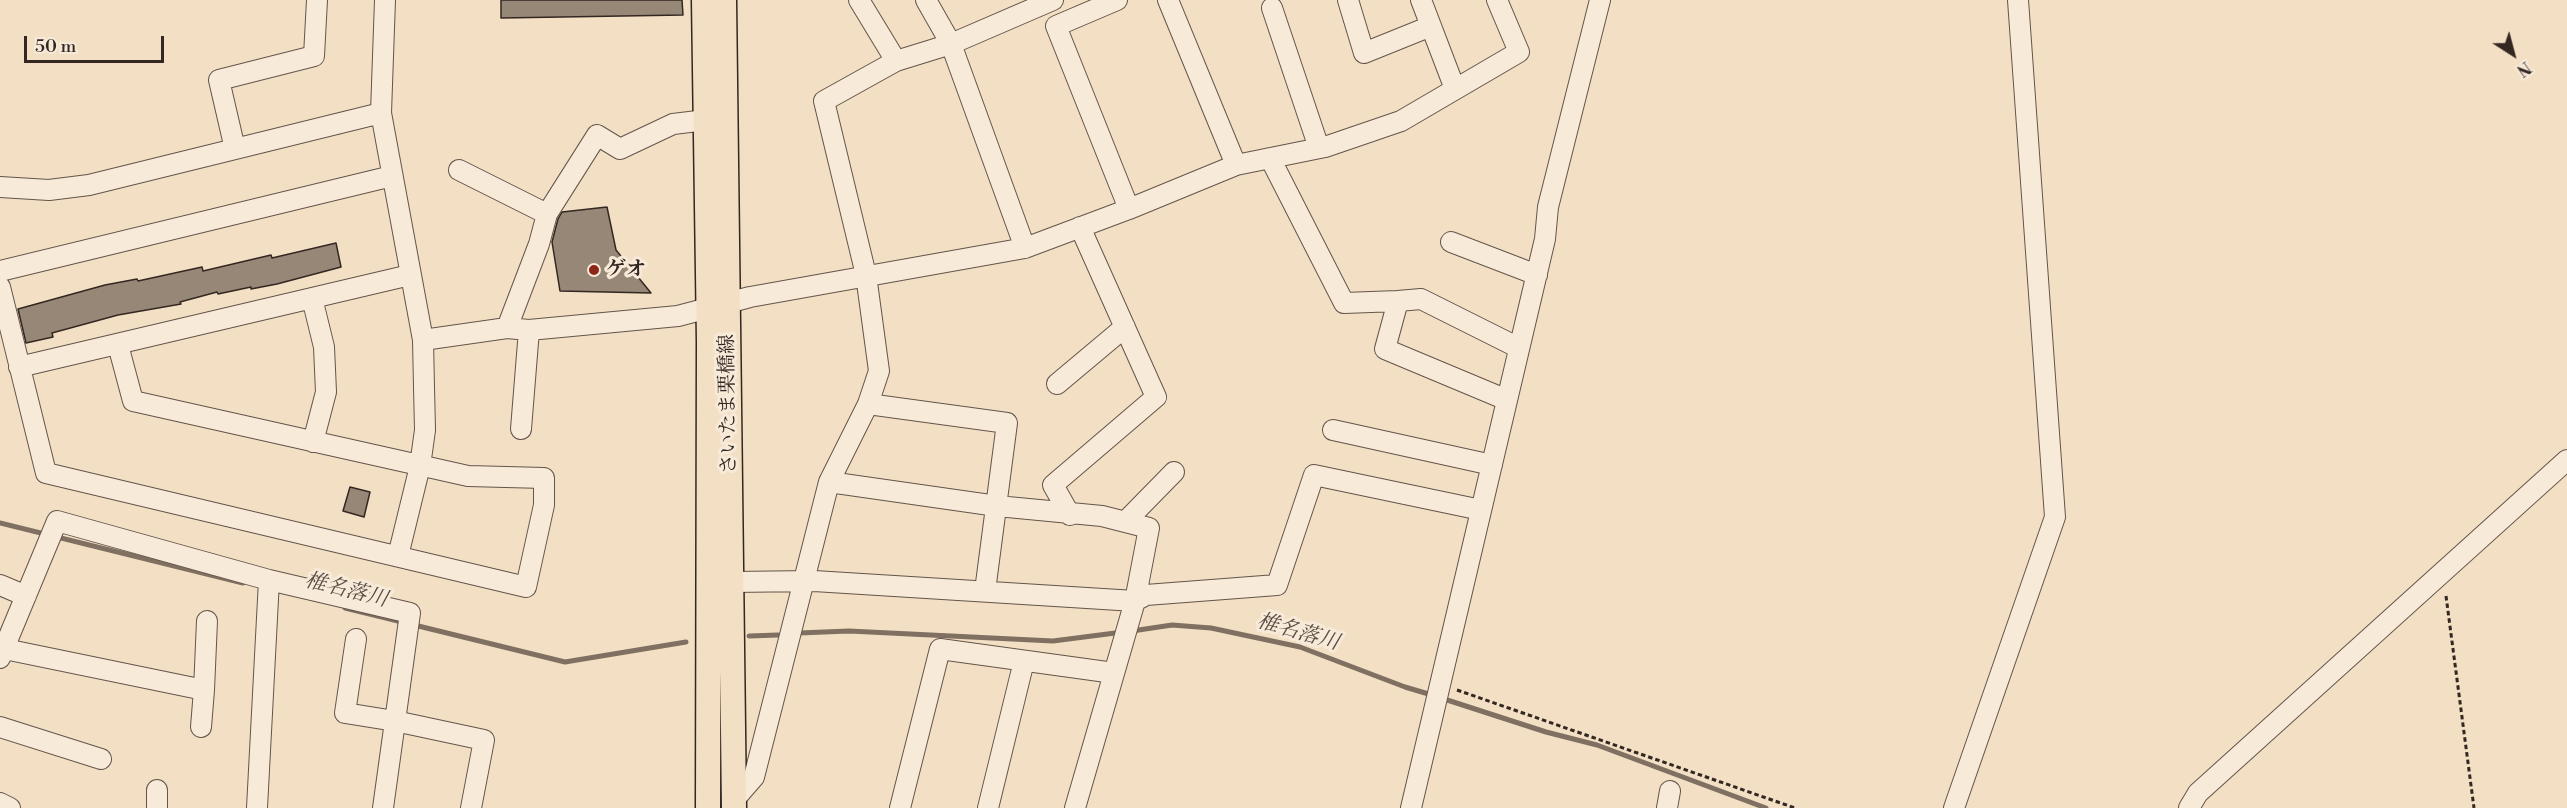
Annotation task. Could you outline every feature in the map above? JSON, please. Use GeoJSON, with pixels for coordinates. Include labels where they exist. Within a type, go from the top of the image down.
{"type":"FeatureCollection","features":[{"type":"Feature","properties":{"kind":"main road","name":"さいたま栗橋線"},"geometry":{"type":"LineString","coordinates":[[721,1],[706,120],[718,305],[731,582],[734,804]]}},
{"type":"Feature","properties":{"kind":"main road","name":"さいたま栗橋線"},"geometry":{"type":"LineString","coordinates":[[708,808],[718,305],[721,1]]}},
{"type":"Feature","properties":{"kind":"street"},"geometry":{"type":"LineString","coordinates":[[235,149],[219,80],[314,56],[317,0]]}},
{"type":"Feature","properties":{"kind":"street"},"geometry":{"type":"LineString","coordinates":[[385,0],[381,113],[423,340],[425,430],[420,466],[398,556]]}},
{"type":"Feature","properties":{"kind":"street"},"geometry":{"type":"LineString","coordinates":[[859,0],[896,61]]}},
{"type":"Feature","properties":{"kind":"street"},"geometry":{"type":"LineString","coordinates":[[926,0],[951,44],[1025,248]]}},
{"type":"Feature","properties":{"kind":"street"},"geometry":{"type":"LineString","coordinates":[[734,804],[754,777],[829,482],[868,404],[879,371],[866,274],[824,101],[896,61],[951,44],[1053,0]]}},
{"type":"Feature","properties":{"kind":"street"},"geometry":{"type":"LineString","coordinates":[[1117,0],[1056,26],[1129,209]]}},
{"type":"Feature","properties":{"kind":"street"},"geometry":{"type":"LineString","coordinates":[[1168,0],[1236,165]]}},
{"type":"Feature","properties":{"kind":"street"},"geometry":{"type":"LineString","coordinates":[[1347,0],[1364,53],[1431,26]]}},
{"type":"Feature","properties":{"kind":"street"},"geometry":{"type":"LineString","coordinates":[[1420,0],[1455,89]]}},
{"type":"Feature","properties":{"kind":"street"},"geometry":{"type":"LineString","coordinates":[[423,340],[507,328],[529,330],[678,316],[718,305],[866,274],[1025,248],[1236,165],[1319,148],[1401,120],[1519,52],[1497,0]]}},
{"type":"Feature","properties":{"kind":"street"},"geometry":{"type":"LineString","coordinates":[[1411,808],[1537,275],[1545,239],[1548,207],[1600,0]]}},
{"type":"Feature","properties":{"kind":"street"},"geometry":{"type":"LineString","coordinates":[[1954,808],[2055,517],[2018,0]]}},
{"type":"Feature","properties":{"kind":"street"},"geometry":{"type":"LineString","coordinates":[[1272,8],[1319,148]]}},
{"type":"Feature","properties":{"kind":"street"},"geometry":{"type":"LineString","coordinates":[[0,187],[49,190],[89,185],[381,113]]}},
{"type":"Feature","properties":{"kind":"street"},"geometry":{"type":"LineString","coordinates":[[507,328],[539,244],[547,214],[597,135],[620,149],[673,124],[706,120]]}},
{"type":"Feature","properties":{"kind":"street"},"geometry":{"type":"LineString","coordinates":[[1270,158],[1344,303],[1421,299],[1520,348]]}},
{"type":"Feature","properties":{"kind":"street"},"geometry":{"type":"LineString","coordinates":[[459,170],[547,214]]}},
{"type":"Feature","properties":{"kind":"street"},"geometry":{"type":"LineString","coordinates":[[0,271],[392,176]]}},
{"type":"Feature","properties":{"kind":"street"},"geometry":{"type":"LineString","coordinates":[[1070,514],[1053,484],[1156,397],[1080,227]]}},
{"type":"Feature","properties":{"kind":"street"},"geometry":{"type":"LineString","coordinates":[[1451,242],[1537,275]]}},
{"type":"Feature","properties":{"kind":"street"},"geometry":{"type":"LineString","coordinates":[[19,367],[410,275]]}},
{"type":"Feature","properties":{"kind":"street"},"geometry":{"type":"LineString","coordinates":[[0,287],[46,474],[526,587],[538,542],[544,505],[544,478],[468,476],[133,400],[118,345]]}},
{"type":"Feature","properties":{"kind":"street"},"geometry":{"type":"LineString","coordinates":[[312,298],[324,347],[326,392],[313,442]]}},
{"type":"Feature","properties":{"kind":"street"},"geometry":{"type":"LineString","coordinates":[[1398,301],[1385,349],[1507,400]]}},
{"type":"Feature","properties":{"kind":"street"},"geometry":{"type":"LineString","coordinates":[[1057,384],[1125,327]]}},
{"type":"Feature","properties":{"kind":"street"},"geometry":{"type":"LineString","coordinates":[[521,429],[529,330]]}},
{"type":"Feature","properties":{"kind":"street"},"geometry":{"type":"LineString","coordinates":[[868,404],[1007,423],[985,591]]}},
{"type":"Feature","properties":{"kind":"street"},"geometry":{"type":"LineString","coordinates":[[1333,430],[1492,465]]}},
{"type":"Feature","properties":{"kind":"street"},"geometry":{"type":"LineString","coordinates":[[2189,808],[2198,793],[2567,460]]}},
{"type":"Feature","properties":{"kind":"street"},"geometry":{"type":"LineString","coordinates":[[1125,522],[1174,472]]}},
{"type":"Feature","properties":{"kind":"street"},"geometry":{"type":"LineString","coordinates":[[731,582],[804,581],[1135,601],[1146,595],[1277,585],[1314,475],[1481,510]]}},
{"type":"Feature","properties":{"kind":"street"},"geometry":{"type":"LineString","coordinates":[[829,482],[997,506],[1102,516],[1149,528],[1135,601],[1076,808]]}},
{"type":"Feature","properties":{"kind":"street"},"geometry":{"type":"LineString","coordinates":[[204,690],[1,652],[57,522],[269,580],[410,613],[383,808]]}},
{"type":"Feature","properties":{"kind":"street"},"geometry":{"type":"LineString","coordinates":[[257,808],[269,580]]}},
{"type":"Feature","properties":{"kind":"street"},"geometry":{"type":"LineString","coordinates":[[0,585],[26,596]]}},
{"type":"Feature","properties":{"kind":"street"},"geometry":{"type":"LineString","coordinates":[[201,727],[207,621]]}},
{"type":"Feature","properties":{"kind":"street"},"geometry":{"type":"LineString","coordinates":[[356,639],[345,713],[484,740],[471,808]]}},
{"type":"Feature","properties":{"kind":"street"},"geometry":{"type":"LineString","coordinates":[[900,808],[940,649],[1114,673]]}},
{"type":"Feature","properties":{"kind":"street"},"geometry":{"type":"LineString","coordinates":[[988,808],[1024,661]]}},
{"type":"Feature","properties":{"kind":"street"},"geometry":{"type":"LineString","coordinates":[[0,727],[101,759]]}},
{"type":"Feature","properties":{"kind":"street"},"geometry":{"type":"LineString","coordinates":[[0,803],[10,808]]}},
{"type":"Feature","properties":{"kind":"path"},"geometry":{"type":"LineString","coordinates":[[2434,580],[2445,593],[2475,808]]}},
{"type":"Feature","properties":{"kind":"path"},"geometry":{"type":"LineString","coordinates":[[1440,684],[1796,808]]}},
{"type":"Feature","properties":{"kind":"building"},"geometry":{"type":"Polygon","coordinates":[[[501,0],[682,0],[683,15],[501,18],[501,0]]]}},
{"type":"Feature","properties":{"kind":"building","name":"ゲオ"},"geometry":{"type":"Polygon","coordinates":[[[607,207],[616,250],[651,293],[560,291],[552,242],[558,219],[562,212],[607,207]]]}},
{"type":"Feature","properties":{"kind":"building"},"geometry":{"type":"Polygon","coordinates":[[[336,243],[341,267],[277,284],[218,294],[217,292],[180,302],[181,304],[118,315],[52,333],[53,337],[26,343],[18,309],[105,285],[137,279],[138,281],[202,267],[203,271],[336,243]]]}},
{"type":"Feature","properties":{"kind":"building"},"geometry":{"type":"Polygon","coordinates":[[[350,487],[370,492],[364,517],[343,511],[350,487]]]}},
{"type":"Feature","properties":{"kind":"waterway","name":"椎名落川"},"geometry":{"type":"LineString","coordinates":[[0,523],[243,583]]}},
{"type":"Feature","properties":{"kind":"waterway","name":"椎名落川"},"geometry":{"type":"LineString","coordinates":[[345,608],[565,662],[686,642]]}},
{"type":"Feature","properties":{"kind":"waterway","name":"椎名落川"},"geometry":{"type":"LineString","coordinates":[[1132,631],[1172,625],[1211,628],[1300,647],[1432,695]]}},
{"type":"Feature","properties":{"kind":"waterway","name":"椎名落川"},"geometry":{"type":"LineString","coordinates":[[799,633],[849,631],[1053,641],[1123,632]]}},
{"type":"Feature","properties":{"kind":"waterway","name":"椎名落川"},"geometry":{"type":"LineString","coordinates":[[749,636],[778,635]]}},
{"type":"Feature","properties":{"kind":"waterway","name":"椎名落川"},"geometry":{"type":"LineString","coordinates":[[1441,698],[1546,732],[1597,745],[1766,808]]}},
{"type":"Feature","properties":{"kind":"place","name":"ゲオ"},"geometry":{"type":"Point","coordinates":[594,270]}}]}
